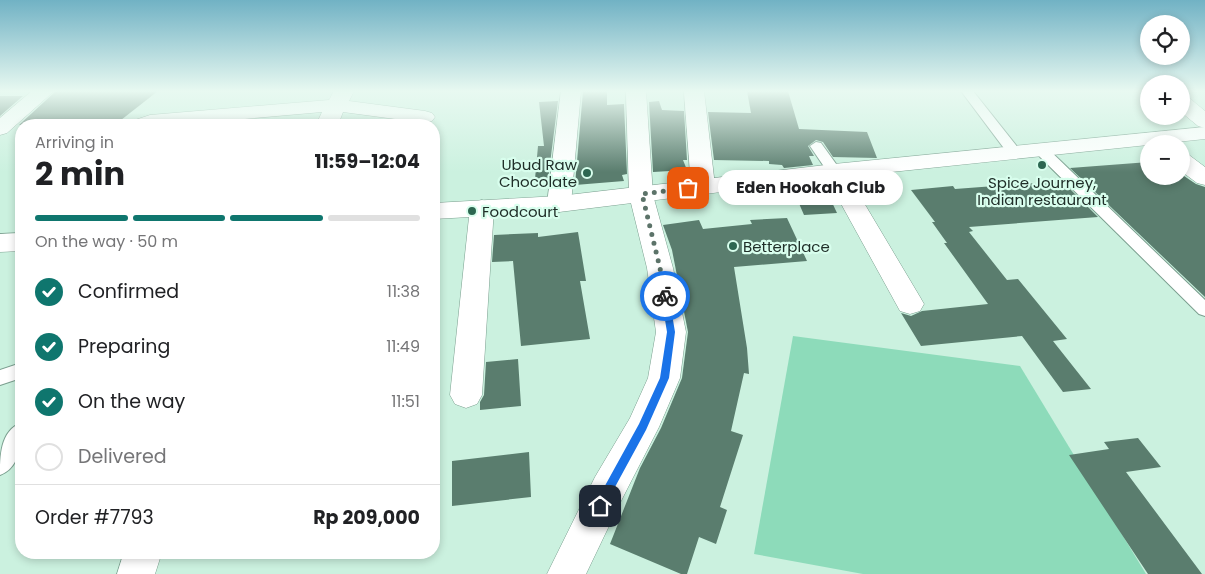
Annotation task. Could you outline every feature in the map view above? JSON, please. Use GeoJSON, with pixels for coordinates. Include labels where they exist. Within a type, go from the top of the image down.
{"type":"FeatureCollection","features":[{"type":"Feature","properties":{"kind":"street"},"geometry":{"type":"LineString","coordinates":[[0,129],[13,118]]}},
{"type":"Feature","properties":{"kind":"street"},"geometry":{"type":"LineString","coordinates":[[559,204],[568,118]]}},
{"type":"Feature","properties":{"kind":"street"},"geometry":{"type":"LineString","coordinates":[[566,574],[608,489],[642,427],[664,378],[671,332],[660,268],[642,194],[638,118]]}},
{"type":"Feature","properties":{"kind":"street"},"geometry":{"type":"LineString","coordinates":[[697,118],[703,186]]}},
{"type":"Feature","properties":{"kind":"street"},"geometry":{"type":"LineString","coordinates":[[1190,135],[1205,133]]}},
{"type":"Feature","properties":{"kind":"street"},"geometry":{"type":"LineString","coordinates":[[440,210],[559,204],[834,170],[1040,149],[1140,141]]}},
{"type":"Feature","properties":{"kind":"street"},"geometry":{"type":"LineString","coordinates":[[1190,167],[1205,178]]}},
{"type":"Feature","properties":{"kind":"street"},"geometry":{"type":"LineString","coordinates":[[834,170],[910,304]]}},
{"type":"Feature","properties":{"kind":"street"},"geometry":{"type":"LineString","coordinates":[[466,395],[482,208]]}},
{"type":"Feature","properties":{"kind":"street"},"geometry":{"type":"LineString","coordinates":[[0,244],[15,243]]}},
{"type":"Feature","properties":{"kind":"street"},"geometry":{"type":"LineString","coordinates":[[136,574],[141,559]]}},
{"type":"Feature","properties":{"kind":"lane"},"geometry":{"type":"LineString","coordinates":[[988,118],[1014,152]]}},
{"type":"Feature","properties":{"kind":"lane"},"geometry":{"type":"LineString","coordinates":[[816,146],[834,170]]}},
{"type":"Feature","properties":{"kind":"lane"},"geometry":{"type":"LineString","coordinates":[[1040,149],[1205,310]]}},
{"type":"Feature","properties":{"kind":"lane"},"geometry":{"type":"LineString","coordinates":[[0,378],[15,372]]}},
{"type":"Feature","properties":{"kind":"lane"},"geometry":{"type":"LineString","coordinates":[[0,466],[15,442]]}},
{"type":"Feature","properties":{"kind":"green space"},"geometry":{"type":"Polygon","coordinates":[[[793,336],[1020,366],[1146,574],[863,574],[754,554],[793,336]]]}},
{"type":"Feature","properties":{"kind":"building"},"geometry":{"type":"Polygon","coordinates":[[[27,118],[124,118],[122,119],[26,119],[27,118]]]}},
{"type":"Feature","properties":{"kind":"building"},"geometry":{"type":"Polygon","coordinates":[[[541,118],[556,118],[548,179],[535,179],[538,146],[544,146],[541,118]]]}},
{"type":"Feature","properties":{"kind":"building"},"geometry":{"type":"Polygon","coordinates":[[[581,118],[625,118],[627,174],[622,175],[624,181],[575,185],[581,118]]]}},
{"type":"Feature","properties":{"kind":"building"},"geometry":{"type":"Polygon","coordinates":[[[650,118],[684,118],[687,160],[683,160],[687,170],[653,172],[650,118]]]}},
{"type":"Feature","properties":{"kind":"building"},"geometry":{"type":"Polygon","coordinates":[[[709,118],[796,118],[799,129],[867,132],[877,158],[833,157],[823,142],[816,140],[808,146],[814,156],[809,156],[813,165],[784,168],[782,165],[769,164],[769,161],[714,160],[709,118]]]}},
{"type":"Feature","properties":{"kind":"building"},"geometry":{"type":"Polygon","coordinates":[[[1140,163],[1140,185],[1190,185],[1190,180],[1205,187],[1205,297],[1070,168],[1140,163]]]}},
{"type":"Feature","properties":{"kind":"building"},"geometry":{"type":"Polygon","coordinates":[[[822,181],[837,213],[804,215],[791,185],[822,181]]]}},
{"type":"Feature","properties":{"kind":"building"},"geometry":{"type":"Polygon","coordinates":[[[1062,181],[1098,217],[969,227],[973,231],[969,232],[1007,280],[1018,279],[1067,339],[1053,341],[1091,389],[1063,392],[1022,336],[921,346],[901,313],[911,316],[922,311],[988,304],[944,243],[947,243],[932,222],[935,222],[911,190],[953,186],[955,189],[1062,181]]]}},
{"type":"Feature","properties":{"kind":"building"},"geometry":{"type":"Polygon","coordinates":[[[787,218],[807,261],[734,267],[747,348],[749,374],[744,373],[731,431],[743,435],[720,507],[727,510],[716,544],[699,537],[687,574],[681,574],[610,544],[640,468],[661,428],[682,378],[688,332],[672,250],[663,225],[699,220],[703,229],[752,224],[750,220],[787,218]]]}},
{"type":"Feature","properties":{"kind":"building"},"geometry":{"type":"Polygon","coordinates":[[[578,232],[586,281],[580,281],[590,339],[521,346],[513,261],[492,262],[494,235],[538,233],[538,237],[578,232]]]}},
{"type":"Feature","properties":{"kind":"building"},"geometry":{"type":"Polygon","coordinates":[[[518,359],[521,406],[480,410],[480,402],[484,395],[486,362],[518,359]]]}},
{"type":"Feature","properties":{"kind":"building"},"geometry":{"type":"Polygon","coordinates":[[[1138,438],[1161,467],[1126,472],[1202,574],[1148,574],[1069,455],[1109,449],[1104,442],[1138,438]]]}},
{"type":"Feature","properties":{"kind":"building"},"geometry":{"type":"Polygon","coordinates":[[[529,452],[531,497],[452,506],[452,461],[529,452]]]}},
{"type":"Feature","properties":{"kind":"way so far"},"geometry":{"type":"LineString","coordinates":[[665,296],[642,194],[688,188]]}},
{"type":"Feature","properties":{"kind":"place","name":"Spice Journey, Indian restaurant"},"geometry":{"type":"Point","coordinates":[1042,165]}},
{"type":"Feature","properties":{"kind":"place","name":"Ubud Raw Chocolate"},"geometry":{"type":"Point","coordinates":[587,173]}},
{"type":"Feature","properties":{"kind":"place","name":"Eden Hookah Club"},"geometry":{"type":"Point","coordinates":[688,188]}},
{"type":"Feature","properties":{"kind":"place","name":"Foodcourt"},"geometry":{"type":"Point","coordinates":[472,211]}},
{"type":"Feature","properties":{"kind":"place","name":"Betterplace"},"geometry":{"type":"Point","coordinates":[733,246]}},
{"type":"Feature","properties":{"kind":"route"},"geometry":{"type":"LineString","coordinates":[[600,506],[642,427],[664,378],[671,332],[665,296]]}}]}
